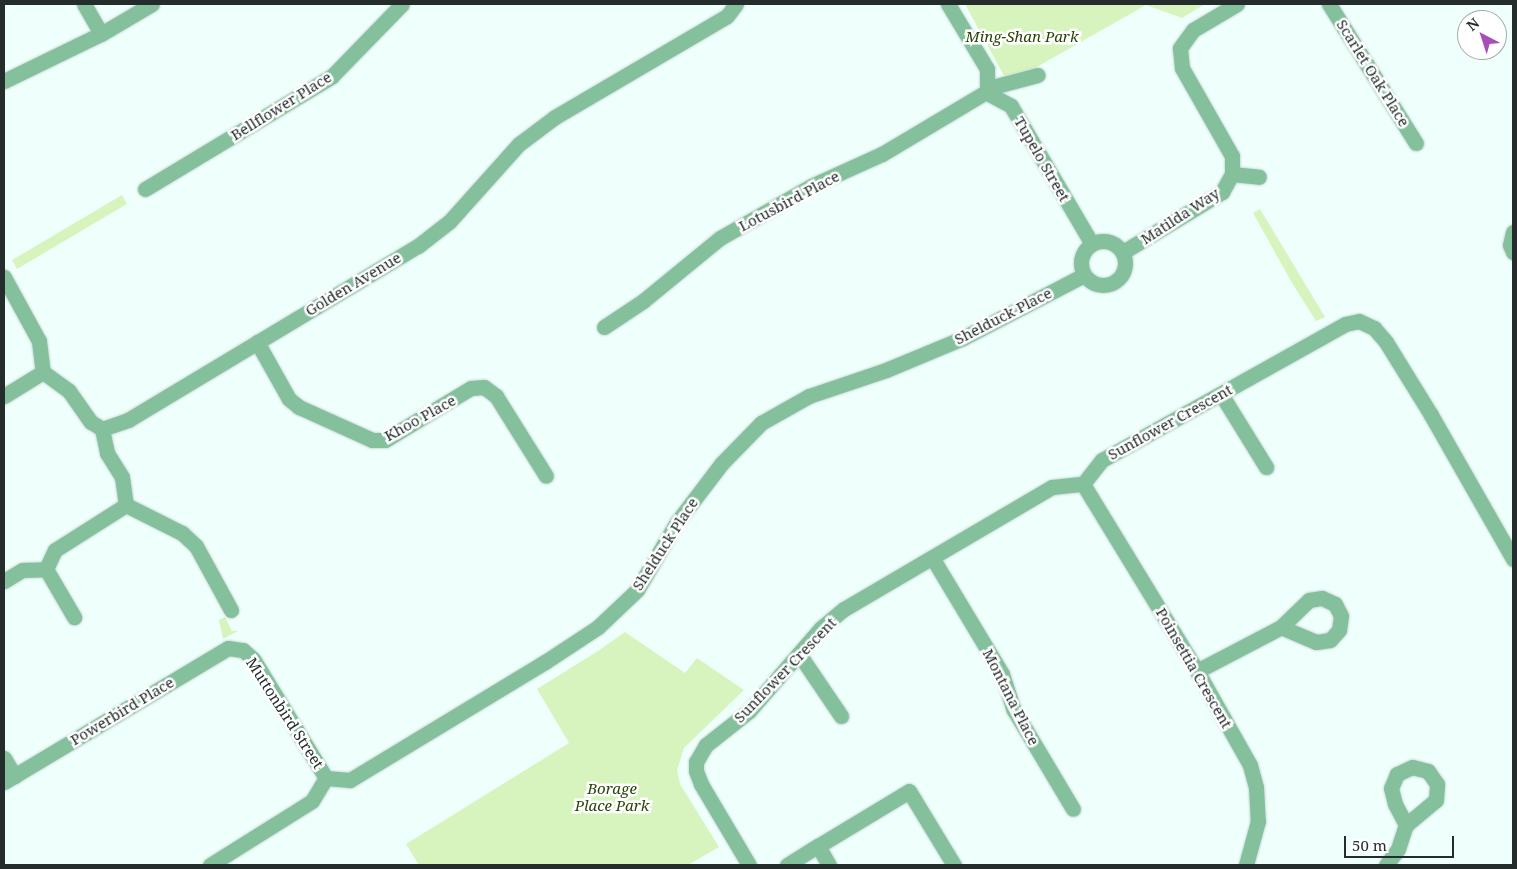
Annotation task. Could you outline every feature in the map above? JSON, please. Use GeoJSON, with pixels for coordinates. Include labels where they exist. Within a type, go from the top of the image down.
{"type":"FeatureCollection","features":[{"type":"Feature","properties":{"kind":"street"},"geometry":{"type":"LineString","coordinates":[[84,4],[101,34]]}},
{"type":"Feature","properties":{"kind":"street"},"geometry":{"type":"LineString","coordinates":[[4,81],[101,34],[152,4]]}},
{"type":"Feature","properties":{"kind":"street","name":"Bellflower Place"},"geometry":{"type":"LineString","coordinates":[[144,189],[332,76],[402,4]]}},
{"type":"Feature","properties":{"kind":"street","name":"Golden Avenue"},"geometry":{"type":"LineString","coordinates":[[102,429],[128,420],[418,246],[449,222],[519,144],[555,117],[727,16],[736,4]]}},
{"type":"Feature","properties":{"kind":"street"},"geometry":{"type":"LineString","coordinates":[[948,4],[988,69],[987,94]]}},
{"type":"Feature","properties":{"kind":"street","name":"Matilda Way"},"geometry":{"type":"LineString","coordinates":[[1123,252],[1222,192],[1232,174],[1232,156],[1182,68],[1180,48],[1193,30],[1237,4]]}},
{"type":"Feature","properties":{"kind":"street","name":"Scarlet Oak Place"},"geometry":{"type":"LineString","coordinates":[[1329,4],[1416,143]]}},
{"type":"Feature","properties":{"kind":"street","name":"Lotusbird Place"},"geometry":{"type":"LineString","coordinates":[[604,327],[644,301],[720,238],[811,186],[882,154],[987,94],[996,86],[1038,74]]}},
{"type":"Feature","properties":{"kind":"street","name":"Tupelo Street"},"geometry":{"type":"LineString","coordinates":[[987,94],[1011,106],[1092,244]]}},
{"type":"Feature","properties":{"kind":"street","name":"Matilda Way"},"geometry":{"type":"LineString","coordinates":[[1232,174],[1259,177]]}},
{"type":"Feature","properties":{"kind":"street"},"geometry":{"type":"LineString","coordinates":[[1513,232],[1510,245],[1513,252]]}},
{"type":"Feature","properties":{"kind":"street"},"geometry":{"type":"LineString","coordinates":[[1106,241],[1112,243],[1123,252],[1125,259],[1124,272],[1114,283],[1108,285],[1094,284],[1084,274],[1081,261],[1083,254],[1092,244],[1106,241]]}},
{"type":"Feature","properties":{"kind":"street","name":"Shelduck Place"},"geometry":{"type":"LineString","coordinates":[[326,778],[350,780],[545,662],[598,627],[637,590],[677,522],[722,463],[761,423],[809,396],[886,370],[963,338],[1084,274]]}},
{"type":"Feature","properties":{"kind":"street"},"geometry":{"type":"LineString","coordinates":[[4,276],[39,341],[43,372],[69,391],[91,422],[102,429],[107,453],[122,477],[126,505]]}},
{"type":"Feature","properties":{"kind":"street","name":"Sunflower Crescent"},"geometry":{"type":"LineString","coordinates":[[750,865],[702,784],[696,771],[696,762],[706,745],[748,711],[822,628],[844,609],[933,559],[1052,487],[1083,484],[1102,460],[1345,324],[1359,322],[1374,328],[1386,342],[1431,415],[1513,559]]}},
{"type":"Feature","properties":{"kind":"street","name":"Khoo Place"},"geometry":{"type":"LineString","coordinates":[[257,342],[289,399],[372,440],[385,440],[472,388],[484,387],[496,396],[546,476]]}},
{"type":"Feature","properties":{"kind":"street"},"geometry":{"type":"LineString","coordinates":[[4,396],[43,372]]}},
{"type":"Feature","properties":{"kind":"street"},"geometry":{"type":"LineString","coordinates":[[1221,394],[1266,467]]}},
{"type":"Feature","properties":{"kind":"street","name":"Poinsettia Crescent"},"geometry":{"type":"LineString","coordinates":[[1083,484],[1198,671],[1250,765],[1256,787],[1258,821],[1246,865]]}},
{"type":"Feature","properties":{"kind":"street"},"geometry":{"type":"LineString","coordinates":[[46,569],[55,550],[126,505]]}},
{"type":"Feature","properties":{"kind":"street"},"geometry":{"type":"LineString","coordinates":[[126,505],[182,533],[196,546],[231,610]]}},
{"type":"Feature","properties":{"kind":"street","name":"Montana Place"},"geometry":{"type":"LineString","coordinates":[[933,559],[1002,674],[1014,710],[1073,809]]}},
{"type":"Feature","properties":{"kind":"street"},"geometry":{"type":"LineString","coordinates":[[4,581],[22,570],[46,569]]}},
{"type":"Feature","properties":{"kind":"street"},"geometry":{"type":"LineString","coordinates":[[46,569],[74,617]]}},
{"type":"Feature","properties":{"kind":"street"},"geometry":{"type":"LineString","coordinates":[[1198,671],[1281,626]]}},
{"type":"Feature","properties":{"kind":"street","name":"Powerbird Place"},"geometry":{"type":"LineString","coordinates":[[9,779],[228,648],[243,650]]}},
{"type":"Feature","properties":{"kind":"street","name":"Muttonbird Street"},"geometry":{"type":"LineString","coordinates":[[243,650],[253,658],[326,778]]}},
{"type":"Feature","properties":{"kind":"street"},"geometry":{"type":"LineString","coordinates":[[799,654],[841,716]]}},
{"type":"Feature","properties":{"kind":"street"},"geometry":{"type":"LineString","coordinates":[[4,758],[9,779]]}},
{"type":"Feature","properties":{"kind":"street"},"geometry":{"type":"LineString","coordinates":[[210,865],[234,859],[312,801],[326,778]]}},
{"type":"Feature","properties":{"kind":"street"},"geometry":{"type":"LineString","coordinates":[[787,865],[909,791],[954,865]]}},
{"type":"Feature","properties":{"kind":"street"},"geometry":{"type":"LineString","coordinates":[[1386,865],[1398,848],[1406,825]]}},
{"type":"Feature","properties":{"kind":"street"},"geometry":{"type":"LineString","coordinates":[[818,846],[829,865]]}},
{"type":"Feature","properties":{"kind":"green space","name":"Ming-Shan Park"},"geometry":{"type":"Polygon","coordinates":[[[965,4],[1205,4],[1182,18],[1146,5],[1035,68],[1004,76],[965,4]]]}},
{"type":"Feature","properties":{"kind":"green space"},"geometry":{"type":"Polygon","coordinates":[[[122,195],[127,204],[17,269],[12,260],[122,195]]]}},
{"type":"Feature","properties":{"kind":"green space"},"geometry":{"type":"Polygon","coordinates":[[[1260,209],[1325,317],[1316,321],[1292,283],[1253,213],[1260,209]]]}},
{"type":"Feature","properties":{"kind":"green space"},"geometry":{"type":"Polygon","coordinates":[[[225,617],[232,631],[238,631],[223,639],[219,620],[225,617]]]}},
{"type":"Feature","properties":{"kind":"green space","name":"Borage Place Park"},"geometry":{"type":"Polygon","coordinates":[[[625,632],[685,673],[697,658],[744,690],[684,748],[677,770],[680,784],[719,847],[688,865],[419,865],[406,844],[569,743],[537,689],[625,632]]]}}]}
